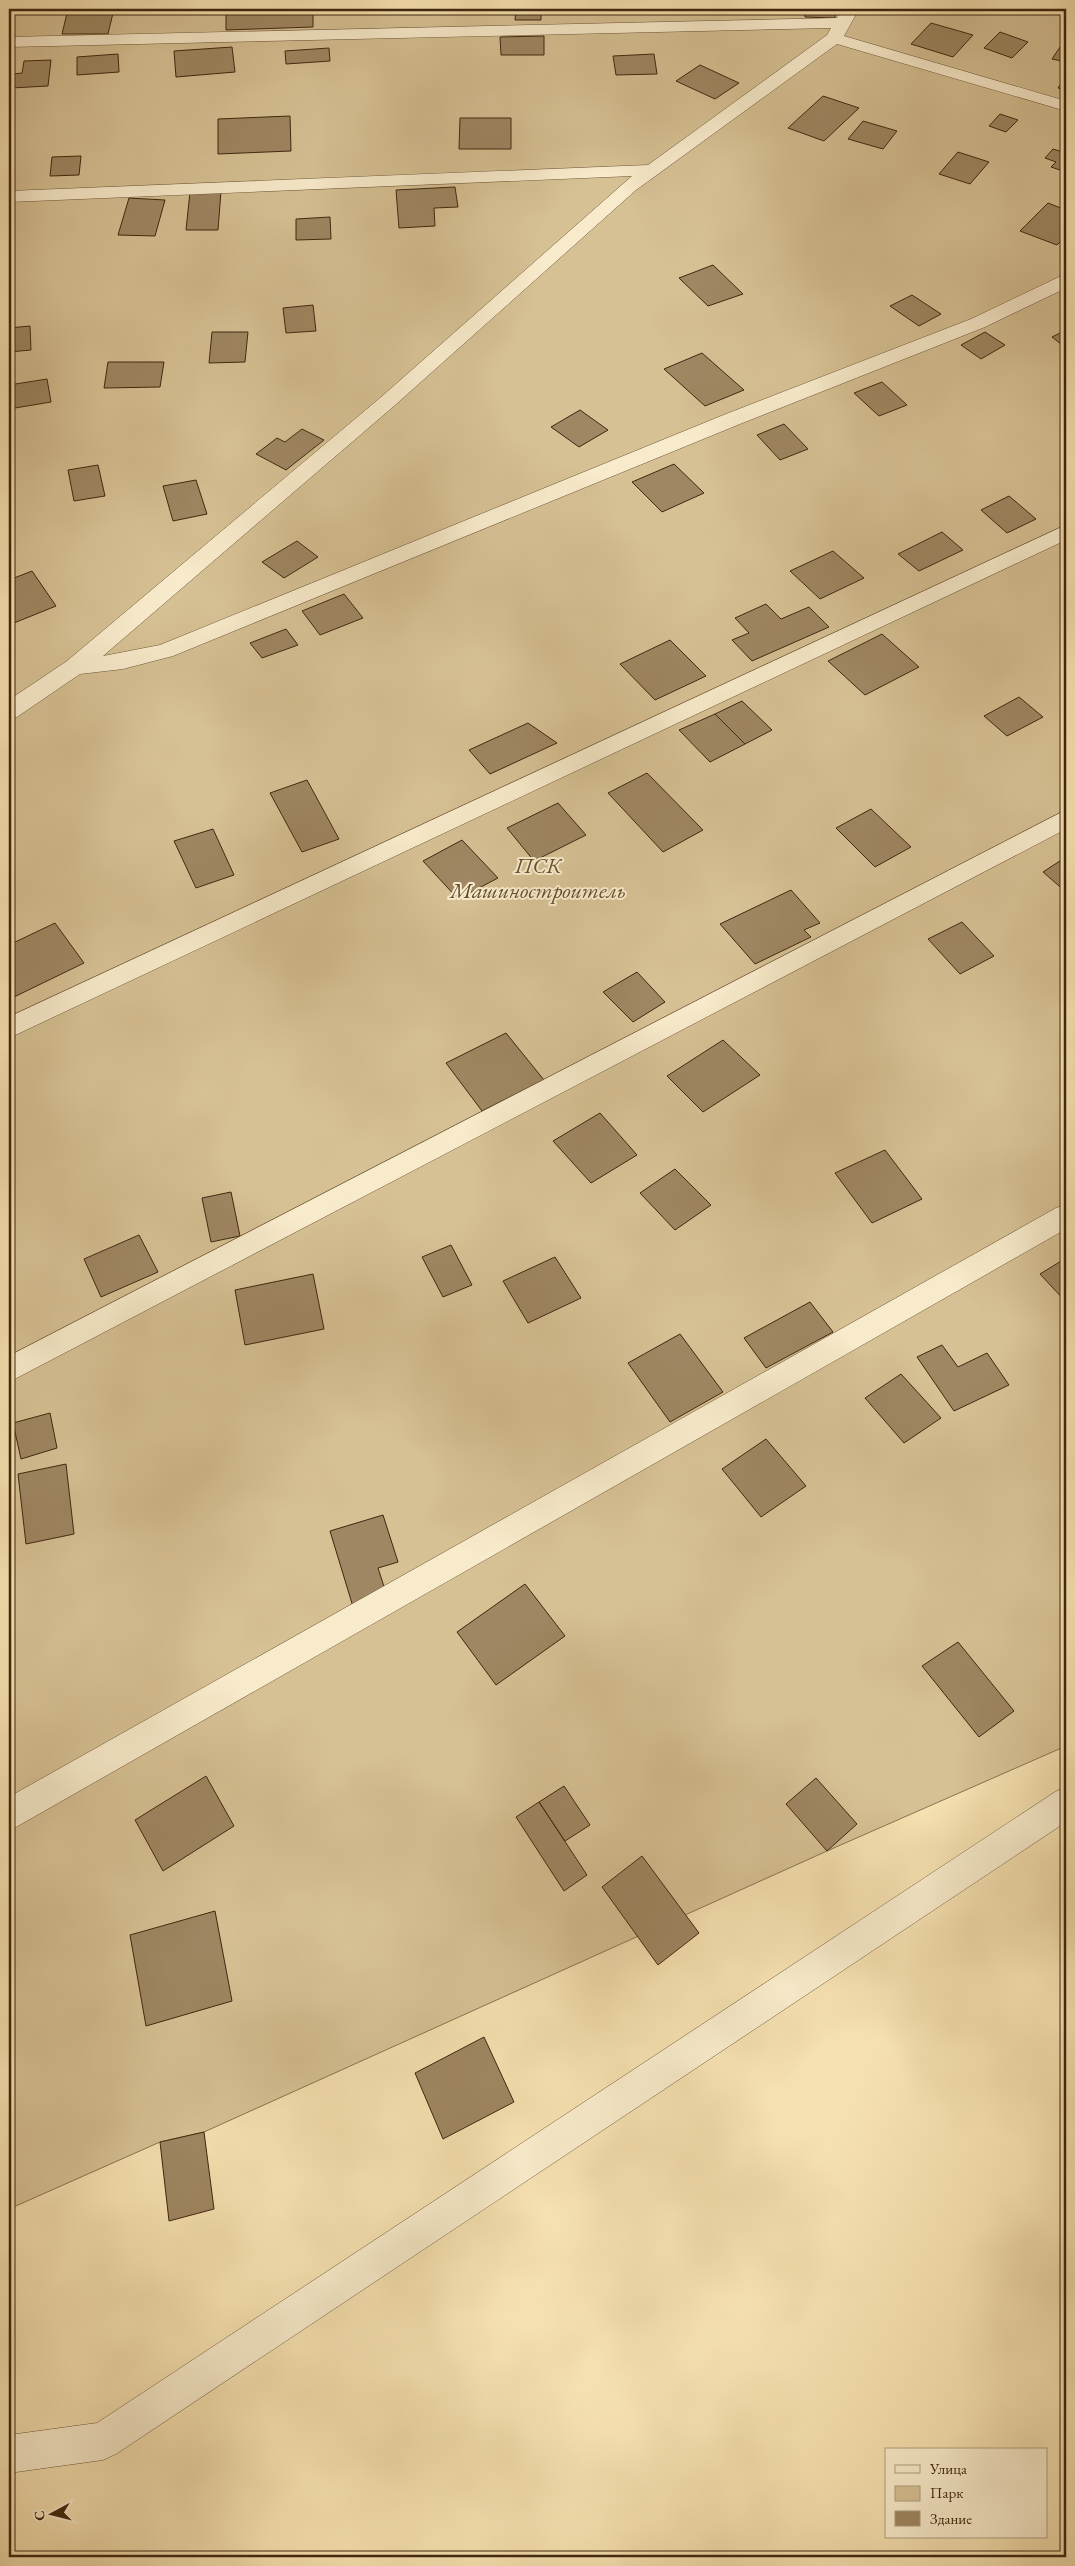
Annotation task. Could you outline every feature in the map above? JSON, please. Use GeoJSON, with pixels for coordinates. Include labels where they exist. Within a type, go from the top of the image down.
{"type":"FeatureCollection","features":[{"type":"Feature","properties":{"kind":"street"},"geometry":{"type":"LineString","coordinates":[[9,711],[75,667],[387,402],[630,186],[843,23]]}},
{"type":"Feature","properties":{"kind":"street"},"geometry":{"type":"LineString","coordinates":[[9,42],[843,23],[1066,106]]}},
{"type":"Feature","properties":{"kind":"street"},"geometry":{"type":"LineString","coordinates":[[9,196],[651,170]]}},
{"type":"Feature","properties":{"kind":"street"},"geometry":{"type":"LineString","coordinates":[[75,667],[123,661],[165,651],[733,419],[978,323],[1066,281]]}},
{"type":"Feature","properties":{"kind":"street"},"geometry":{"type":"LineString","coordinates":[[9,1028],[1066,532]]}},
{"type":"Feature","properties":{"kind":"street"},"geometry":{"type":"LineString","coordinates":[[9,1370],[1066,819]]}},
{"type":"Feature","properties":{"kind":"street"},"geometry":{"type":"LineString","coordinates":[[9,1815],[1066,1216]]}},
{"type":"Feature","properties":{"kind":"street"},"geometry":{"type":"LineString","coordinates":[[9,2454],[103,2440],[1066,1803]]}},
{"type":"Feature","properties":{"kind":"green space","name":"ПСК Машиностроитель"},"geometry":{"type":"Polygon","coordinates":[[[9,9],[1066,9],[1066,1746],[827,1851],[204,2132],[160,2142],[9,2209],[9,9]]]}},
{"type":"Feature","properties":{"kind":"building"},"geometry":{"type":"Polygon","coordinates":[[[68,9],[114,9],[108,34],[62,34],[68,9]]]}},
{"type":"Feature","properties":{"kind":"building"},"geometry":{"type":"Polygon","coordinates":[[[226,9],[313,9],[313,27],[226,30],[226,9]]]}},
{"type":"Feature","properties":{"kind":"building"},"geometry":{"type":"Polygon","coordinates":[[[516,9],[541,9],[541,20],[515,20],[516,9]]]}},
{"type":"Feature","properties":{"kind":"building"},"geometry":{"type":"Polygon","coordinates":[[[804,9],[835,9],[835,18],[805,17],[804,9]]]}},
{"type":"Feature","properties":{"kind":"building"},"geometry":{"type":"Polygon","coordinates":[[[931,23],[973,35],[953,57],[911,44],[931,23]]]}},
{"type":"Feature","properties":{"kind":"building"},"geometry":{"type":"Polygon","coordinates":[[[1000,32],[1028,42],[1012,58],[984,48],[1000,32]]]}},
{"type":"Feature","properties":{"kind":"building"},"geometry":{"type":"Polygon","coordinates":[[[544,36],[544,55],[501,55],[500,37],[544,36]]]}},
{"type":"Feature","properties":{"kind":"building"},"geometry":{"type":"Polygon","coordinates":[[[1066,38],[1066,62],[1052,59],[1066,38]]]}},
{"type":"Feature","properties":{"kind":"building"},"geometry":{"type":"Polygon","coordinates":[[[232,47],[235,72],[176,77],[174,51],[232,47]]]}},
{"type":"Feature","properties":{"kind":"building"},"geometry":{"type":"Polygon","coordinates":[[[329,48],[330,61],[286,64],[285,51],[329,48]]]}},
{"type":"Feature","properties":{"kind":"building"},"geometry":{"type":"Polygon","coordinates":[[[118,54],[119,72],[77,75],[77,57],[118,54]]]}},
{"type":"Feature","properties":{"kind":"building"},"geometry":{"type":"Polygon","coordinates":[[[654,54],[657,74],[616,75],[613,56],[654,54]]]}},
{"type":"Feature","properties":{"kind":"building"},"geometry":{"type":"Polygon","coordinates":[[[51,60],[48,86],[11,88],[13,74],[22,73],[24,61],[51,60]]]}},
{"type":"Feature","properties":{"kind":"building"},"geometry":{"type":"Polygon","coordinates":[[[700,65],[739,83],[715,99],[676,81],[700,65]]]}},
{"type":"Feature","properties":{"kind":"building"},"geometry":{"type":"Polygon","coordinates":[[[1066,76],[1066,90],[1058,88],[1066,76]]]}},
{"type":"Feature","properties":{"kind":"building"},"geometry":{"type":"Polygon","coordinates":[[[823,96],[859,108],[824,141],[788,128],[823,96]]]}},
{"type":"Feature","properties":{"kind":"building"},"geometry":{"type":"Polygon","coordinates":[[[1000,114],[1018,120],[1006,132],[989,126],[1000,114]]]}},
{"type":"Feature","properties":{"kind":"building"},"geometry":{"type":"Polygon","coordinates":[[[290,116],[291,151],[218,154],[218,119],[290,116]]]}},
{"type":"Feature","properties":{"kind":"building"},"geometry":{"type":"Polygon","coordinates":[[[460,118],[511,118],[511,149],[459,149],[460,118]]]}},
{"type":"Feature","properties":{"kind":"building"},"geometry":{"type":"Polygon","coordinates":[[[863,121],[897,131],[883,149],[848,139],[863,121]]]}},
{"type":"Feature","properties":{"kind":"building"},"geometry":{"type":"Polygon","coordinates":[[[1053,149],[1066,153],[1066,172],[1051,167],[1056,162],[1045,158],[1053,149]]]}},
{"type":"Feature","properties":{"kind":"building"},"geometry":{"type":"Polygon","coordinates":[[[958,152],[989,162],[970,184],[939,174],[958,152]]]}},
{"type":"Feature","properties":{"kind":"building"},"geometry":{"type":"Polygon","coordinates":[[[81,156],[79,175],[50,176],[52,157],[81,156]]]}},
{"type":"Feature","properties":{"kind":"building"},"geometry":{"type":"Polygon","coordinates":[[[455,187],[458,207],[434,208],[435,226],[399,228],[396,190],[455,187]]]}},
{"type":"Feature","properties":{"kind":"building"},"geometry":{"type":"Polygon","coordinates":[[[221,191],[218,230],[186,230],[190,192],[221,191]]]}},
{"type":"Feature","properties":{"kind":"building"},"geometry":{"type":"Polygon","coordinates":[[[129,198],[165,200],[155,236],[118,235],[129,198]]]}},
{"type":"Feature","properties":{"kind":"building"},"geometry":{"type":"Polygon","coordinates":[[[1048,203],[1066,210],[1066,236],[1057,245],[1020,231],[1048,203]]]}},
{"type":"Feature","properties":{"kind":"building"},"geometry":{"type":"Polygon","coordinates":[[[330,217],[331,239],[296,240],[296,219],[330,217]]]}},
{"type":"Feature","properties":{"kind":"building"},"geometry":{"type":"Polygon","coordinates":[[[713,265],[743,294],[708,306],[679,278],[713,265]]]}},
{"type":"Feature","properties":{"kind":"building"},"geometry":{"type":"Polygon","coordinates":[[[912,295],[941,314],[919,326],[890,306],[912,295]]]}},
{"type":"Feature","properties":{"kind":"building"},"geometry":{"type":"Polygon","coordinates":[[[313,305],[316,331],[286,333],[283,308],[313,305]]]}},
{"type":"Feature","properties":{"kind":"building"},"geometry":{"type":"Polygon","coordinates":[[[30,326],[31,350],[9,352],[9,328],[30,326]]]}},
{"type":"Feature","properties":{"kind":"building"},"geometry":{"type":"Polygon","coordinates":[[[1066,330],[1066,348],[1052,337],[1066,330]]]}},
{"type":"Feature","properties":{"kind":"building"},"geometry":{"type":"Polygon","coordinates":[[[212,332],[248,332],[245,362],[209,363],[212,332]]]}},
{"type":"Feature","properties":{"kind":"building"},"geometry":{"type":"Polygon","coordinates":[[[985,332],[1005,345],[981,359],[961,345],[985,332]]]}},
{"type":"Feature","properties":{"kind":"building"},"geometry":{"type":"Polygon","coordinates":[[[702,353],[744,390],[705,406],[664,369],[702,353]]]}},
{"type":"Feature","properties":{"kind":"building"},"geometry":{"type":"Polygon","coordinates":[[[108,362],[164,362],[160,387],[104,388],[108,362]]]}},
{"type":"Feature","properties":{"kind":"building"},"geometry":{"type":"Polygon","coordinates":[[[47,379],[51,402],[9,409],[9,385],[47,379]]]}},
{"type":"Feature","properties":{"kind":"building"},"geometry":{"type":"Polygon","coordinates":[[[882,382],[907,405],[879,416],[854,393],[882,382]]]}},
{"type":"Feature","properties":{"kind":"building"},"geometry":{"type":"Polygon","coordinates":[[[580,410],[608,430],[579,447],[551,427],[580,410]]]}},
{"type":"Feature","properties":{"kind":"building"},"geometry":{"type":"Polygon","coordinates":[[[784,424],[808,449],[780,460],[757,435],[784,424]]]}},
{"type":"Feature","properties":{"kind":"building"},"geometry":{"type":"Polygon","coordinates":[[[302,429],[324,440],[286,470],[256,454],[277,438],[285,442],[302,429]]]}},
{"type":"Feature","properties":{"kind":"building"},"geometry":{"type":"Polygon","coordinates":[[[674,464],[704,493],[662,512],[632,482],[674,464]]]}},
{"type":"Feature","properties":{"kind":"building"},"geometry":{"type":"Polygon","coordinates":[[[98,465],[105,496],[74,501],[68,470],[98,465]]]}},
{"type":"Feature","properties":{"kind":"building"},"geometry":{"type":"Polygon","coordinates":[[[196,480],[207,514],[173,521],[163,486],[196,480]]]}},
{"type":"Feature","properties":{"kind":"building"},"geometry":{"type":"Polygon","coordinates":[[[1009,496],[1036,519],[1007,533],[981,510],[1009,496]]]}},
{"type":"Feature","properties":{"kind":"building"},"geometry":{"type":"Polygon","coordinates":[[[942,532],[963,550],[919,571],[898,554],[942,532]]]}},
{"type":"Feature","properties":{"kind":"building"},"geometry":{"type":"Polygon","coordinates":[[[297,541],[318,557],[284,578],[262,562],[297,541]]]}},
{"type":"Feature","properties":{"kind":"building"},"geometry":{"type":"Polygon","coordinates":[[[833,551],[864,578],[820,599],[790,571],[833,551]]]}},
{"type":"Feature","properties":{"kind":"building"},"geometry":{"type":"Polygon","coordinates":[[[32,571],[56,606],[9,625],[9,580],[32,571]]]}},
{"type":"Feature","properties":{"kind":"building"},"geometry":{"type":"Polygon","coordinates":[[[344,594],[363,618],[320,635],[302,611],[344,594]]]}},
{"type":"Feature","properties":{"kind":"building"},"geometry":{"type":"Polygon","coordinates":[[[766,604],[781,619],[809,607],[829,627],[752,661],[732,640],[749,633],[735,618],[766,604]]]}},
{"type":"Feature","properties":{"kind":"building"},"geometry":{"type":"Polygon","coordinates":[[[286,629],[298,645],[262,658],[250,643],[286,629]]]}},
{"type":"Feature","properties":{"kind":"building"},"geometry":{"type":"Polygon","coordinates":[[[882,634],[919,667],[865,695],[828,661],[882,634]]]}},
{"type":"Feature","properties":{"kind":"building"},"geometry":{"type":"Polygon","coordinates":[[[670,640],[706,676],[655,700],[620,664],[670,640]]]}},
{"type":"Feature","properties":{"kind":"building"},"geometry":{"type":"Polygon","coordinates":[[[1019,697],[1043,717],[1007,736],[984,716],[1019,697]]]}},
{"type":"Feature","properties":{"kind":"building"},"geometry":{"type":"Polygon","coordinates":[[[742,701],[772,730],[745,744],[715,714],[742,701]]]}},
{"type":"Feature","properties":{"kind":"building"},"geometry":{"type":"Polygon","coordinates":[[[715,714],[745,744],[710,762],[679,730],[715,714]]]}},
{"type":"Feature","properties":{"kind":"building"},"geometry":{"type":"Polygon","coordinates":[[[528,723],[557,743],[490,774],[469,750],[528,723]]]}},
{"type":"Feature","properties":{"kind":"building"},"geometry":{"type":"Polygon","coordinates":[[[647,773],[703,830],[663,852],[608,793],[647,773]]]}},
{"type":"Feature","properties":{"kind":"building"},"geometry":{"type":"Polygon","coordinates":[[[307,780],[339,839],[302,852],[270,793],[307,780]]]}},
{"type":"Feature","properties":{"kind":"building"},"geometry":{"type":"Polygon","coordinates":[[[558,803],[586,835],[534,861],[507,828],[558,803]]]}},
{"type":"Feature","properties":{"kind":"building"},"geometry":{"type":"Polygon","coordinates":[[[871,809],[911,847],[875,867],[836,828],[871,809]]]}},
{"type":"Feature","properties":{"kind":"building"},"geometry":{"type":"Polygon","coordinates":[[[213,829],[234,875],[196,888],[174,841],[213,829]]]}},
{"type":"Feature","properties":{"kind":"building"},"geometry":{"type":"Polygon","coordinates":[[[462,840],[498,878],[458,899],[423,861],[462,840]]]}},
{"type":"Feature","properties":{"kind":"building"},"geometry":{"type":"Polygon","coordinates":[[[1066,857],[1066,892],[1043,872],[1066,857]]]}},
{"type":"Feature","properties":{"kind":"building"},"geometry":{"type":"Polygon","coordinates":[[[791,890],[820,923],[804,930],[811,937],[755,964],[720,924],[791,890]]]}},
{"type":"Feature","properties":{"kind":"building"},"geometry":{"type":"Polygon","coordinates":[[[962,922],[994,956],[960,974],[928,939],[962,922]]]}},
{"type":"Feature","properties":{"kind":"building"},"geometry":{"type":"Polygon","coordinates":[[[55,923],[84,963],[14,997],[9,989],[9,945],[55,923]]]}},
{"type":"Feature","properties":{"kind":"building"},"geometry":{"type":"Polygon","coordinates":[[[637,972],[665,1002],[633,1022],[603,992],[637,972]]]}},
{"type":"Feature","properties":{"kind":"building"},"geometry":{"type":"Polygon","coordinates":[[[506,1033],[544,1080],[482,1111],[446,1063],[506,1033]]]}},
{"type":"Feature","properties":{"kind":"building"},"geometry":{"type":"Polygon","coordinates":[[[723,1040],[760,1075],[703,1112],[667,1076],[723,1040]]]}},
{"type":"Feature","properties":{"kind":"building"},"geometry":{"type":"Polygon","coordinates":[[[600,1113],[637,1155],[591,1183],[553,1141],[600,1113]]]}},
{"type":"Feature","properties":{"kind":"building"},"geometry":{"type":"Polygon","coordinates":[[[885,1150],[922,1199],[872,1223],[835,1173],[885,1150]]]}},
{"type":"Feature","properties":{"kind":"building"},"geometry":{"type":"Polygon","coordinates":[[[675,1169],[711,1205],[675,1230],[640,1193],[675,1169]]]}},
{"type":"Feature","properties":{"kind":"building"},"geometry":{"type":"Polygon","coordinates":[[[231,1192],[240,1236],[211,1242],[202,1198],[231,1192]]]}},
{"type":"Feature","properties":{"kind":"building"},"geometry":{"type":"Polygon","coordinates":[[[139,1235],[158,1272],[101,1297],[84,1259],[139,1235]]]}},
{"type":"Feature","properties":{"kind":"building"},"geometry":{"type":"Polygon","coordinates":[[[451,1245],[472,1285],[443,1297],[422,1257],[451,1245]]]}},
{"type":"Feature","properties":{"kind":"building"},"geometry":{"type":"Polygon","coordinates":[[[555,1257],[581,1298],[528,1323],[503,1281],[555,1257]]]}},
{"type":"Feature","properties":{"kind":"building"},"geometry":{"type":"Polygon","coordinates":[[[1066,1258],[1066,1302],[1040,1274],[1066,1258]]]}},
{"type":"Feature","properties":{"kind":"building"},"geometry":{"type":"Polygon","coordinates":[[[313,1274],[324,1329],[245,1345],[235,1290],[313,1274]]]}},
{"type":"Feature","properties":{"kind":"building"},"geometry":{"type":"Polygon","coordinates":[[[810,1302],[833,1332],[766,1368],[744,1338],[810,1302]]]}},
{"type":"Feature","properties":{"kind":"building"},"geometry":{"type":"Polygon","coordinates":[[[680,1334],[723,1392],[670,1422],[628,1363],[680,1334]]]}},
{"type":"Feature","properties":{"kind":"building"},"geometry":{"type":"Polygon","coordinates":[[[942,1345],[958,1367],[987,1353],[1009,1385],[954,1411],[917,1357],[942,1345]]]}},
{"type":"Feature","properties":{"kind":"building"},"geometry":{"type":"Polygon","coordinates":[[[901,1374],[941,1418],[904,1443],[865,1398],[901,1374]]]}},
{"type":"Feature","properties":{"kind":"building"},"geometry":{"type":"Polygon","coordinates":[[[50,1413],[57,1448],[21,1459],[13,1423],[50,1413]]]}},
{"type":"Feature","properties":{"kind":"building"},"geometry":{"type":"Polygon","coordinates":[[[766,1439],[806,1486],[761,1517],[722,1469],[766,1439]]]}},
{"type":"Feature","properties":{"kind":"building"},"geometry":{"type":"Polygon","coordinates":[[[66,1464],[74,1534],[26,1544],[18,1474],[66,1464]]]}},
{"type":"Feature","properties":{"kind":"building"},"geometry":{"type":"Polygon","coordinates":[[[383,1515],[398,1562],[378,1568],[388,1599],[354,1610],[330,1531],[383,1515]]]}},
{"type":"Feature","properties":{"kind":"building"},"geometry":{"type":"Polygon","coordinates":[[[525,1584],[565,1636],[496,1685],[457,1632],[525,1584]]]}},
{"type":"Feature","properties":{"kind":"building"},"geometry":{"type":"Polygon","coordinates":[[[958,1642],[1014,1711],[979,1737],[922,1666],[958,1642]]]}},
{"type":"Feature","properties":{"kind":"building"},"geometry":{"type":"Polygon","coordinates":[[[206,1776],[234,1826],[163,1871],[135,1820],[206,1776]]]}},
{"type":"Feature","properties":{"kind":"building"},"geometry":{"type":"Polygon","coordinates":[[[816,1778],[857,1824],[827,1851],[786,1804],[816,1778]]]}},
{"type":"Feature","properties":{"kind":"building"},"geometry":{"type":"Polygon","coordinates":[[[564,1786],[590,1825],[565,1841],[539,1802],[564,1786]]]}},
{"type":"Feature","properties":{"kind":"building"},"geometry":{"type":"Polygon","coordinates":[[[539,1802],[587,1875],[564,1891],[516,1817],[539,1802]]]}},
{"type":"Feature","properties":{"kind":"building"},"geometry":{"type":"Polygon","coordinates":[[[642,1856],[699,1933],[658,1965],[602,1887],[642,1856]]]}},
{"type":"Feature","properties":{"kind":"building"},"geometry":{"type":"Polygon","coordinates":[[[215,1911],[232,2001],[146,2026],[130,1935],[215,1911]]]}},
{"type":"Feature","properties":{"kind":"building"},"geometry":{"type":"Polygon","coordinates":[[[484,2037],[514,2102],[443,2139],[415,2073],[484,2037]]]}},
{"type":"Feature","properties":{"kind":"building"},"geometry":{"type":"Polygon","coordinates":[[[204,2132],[214,2209],[169,2221],[160,2142],[204,2132]]]}}]}
